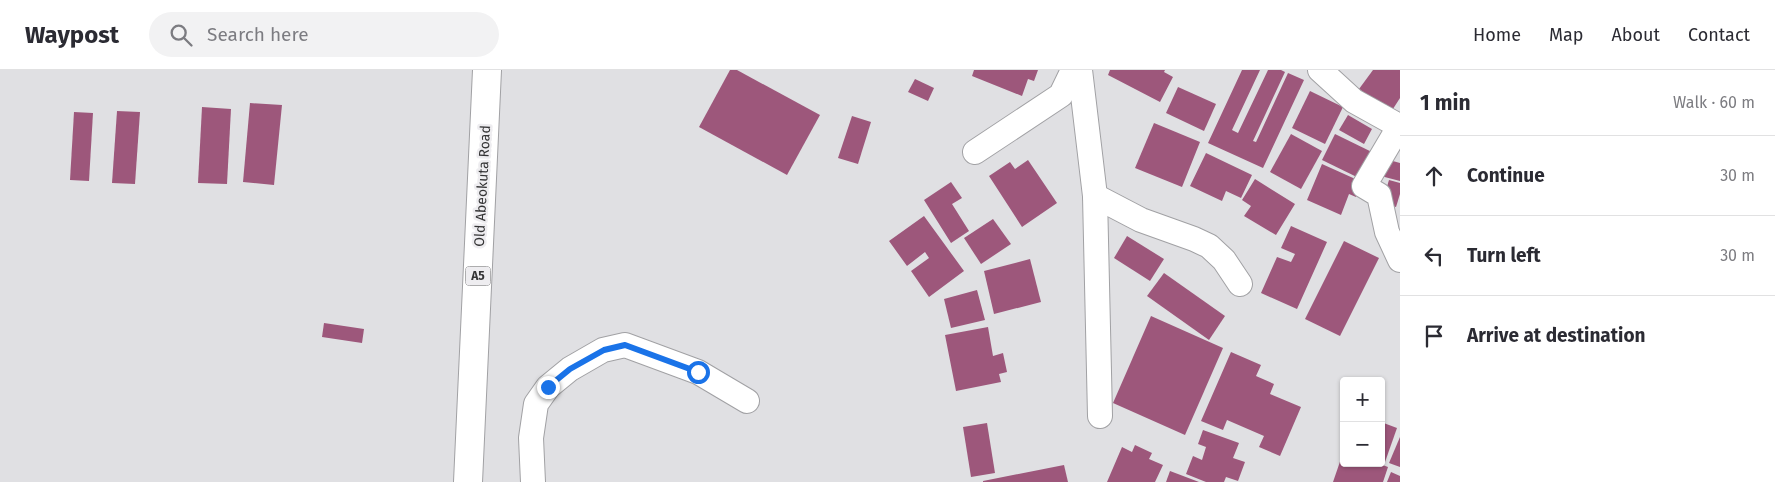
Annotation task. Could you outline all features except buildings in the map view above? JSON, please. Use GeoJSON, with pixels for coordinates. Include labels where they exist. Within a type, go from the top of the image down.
{"type":"FeatureCollection","features":[{"type":"Feature","properties":{"kind":"highway","name":"Old Abeokuta Road"},"geometry":{"type":"LineString","coordinates":[[468,482],[487,70]]}},
{"type":"Feature","properties":{"kind":"street"},"geometry":{"type":"LineString","coordinates":[[975,152],[1061,94],[1073,70]]}},
{"type":"Feature","properties":{"kind":"street"},"geometry":{"type":"LineString","coordinates":[[1080,70],[1096,196],[1100,416]]}},
{"type":"Feature","properties":{"kind":"street"},"geometry":{"type":"LineString","coordinates":[[1320,70],[1354,101],[1400,126],[1364,186],[1379,194],[1387,232],[1400,260]]}},
{"type":"Feature","properties":{"kind":"street"},"geometry":{"type":"LineString","coordinates":[[1096,196],[1142,220],[1209,246],[1224,260],[1240,284]]}},
{"type":"Feature","properties":{"kind":"street"},"geometry":{"type":"LineString","coordinates":[[533,482],[531,438],[536,404],[548,387],[570,369],[604,350],[625,345],[698,372],[747,401]]}},
{"type":"Feature","properties":{"kind":"route"},"geometry":{"type":"LineString","coordinates":[[548,387],[570,369],[604,350],[625,345],[698,372]]}}]}
